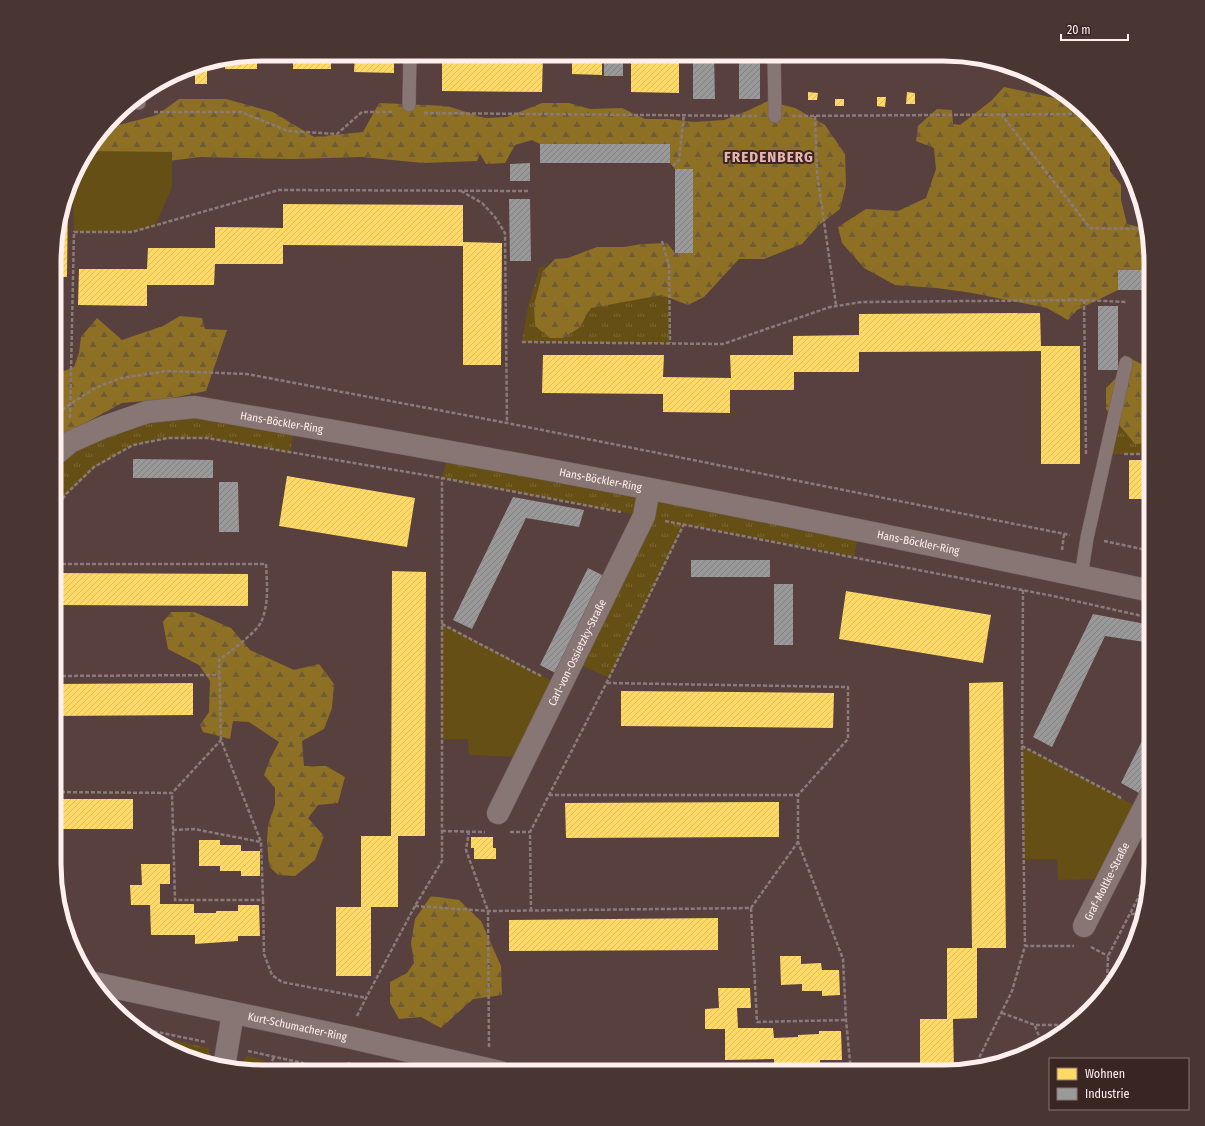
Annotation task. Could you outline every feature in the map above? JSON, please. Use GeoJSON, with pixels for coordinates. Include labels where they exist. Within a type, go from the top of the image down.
{"type":"FeatureCollection","features":[{"type":"Feature","properties":{"kind":"street","name":"Hans-Böckler-Ring"},"geometry":{"type":"LineString","coordinates":[[63,448],[104,427],[147,412],[195,407],[649,489],[1144,590]]}},
{"type":"Feature","properties":{"kind":"street","name":"Carl-von-Ossietzky-Straße"},"geometry":{"type":"LineString","coordinates":[[498,813],[644,516],[649,489]]}},
{"type":"Feature","properties":{"kind":"street","name":"Graf-Moltke-Straße"},"geometry":{"type":"LineString","coordinates":[[1085,940],[1144,809]]}},
{"type":"Feature","properties":{"kind":"street","name":"Kurt-Schumacher-Ring"},"geometry":{"type":"LineString","coordinates":[[101,984],[352,1038],[469,1065]]}},
{"type":"Feature","properties":{"kind":"street"},"geometry":{"type":"LineString","coordinates":[[226,1057],[233,1013]]}},
{"type":"Feature","properties":{"kind":"lane"},"geometry":{"type":"LineString","coordinates":[[410,61],[413,109]]}},
{"type":"Feature","properties":{"kind":"lane"},"geometry":{"type":"LineString","coordinates":[[774,61],[775,116]]}},
{"type":"Feature","properties":{"kind":"lane"},"geometry":{"type":"LineString","coordinates":[[1081,576],[1087,538],[1126,363]]}},
{"type":"Feature","properties":{"kind":"path"},"geometry":{"type":"LineString","coordinates":[[141,104],[241,112],[288,131],[337,134],[362,112],[394,112]]}},
{"type":"Feature","properties":{"kind":"path"},"geometry":{"type":"LineString","coordinates":[[413,109],[775,116],[1079,114]]}},
{"type":"Feature","properties":{"kind":"path"},"geometry":{"type":"LineString","coordinates":[[673,166],[679,160],[684,114]]}},
{"type":"Feature","properties":{"kind":"path"},"geometry":{"type":"LineString","coordinates":[[1001,114],[1090,228],[1141,229]]}},
{"type":"Feature","properties":{"kind":"path"},"geometry":{"type":"LineString","coordinates":[[815,116],[817,174],[836,305]]}},
{"type":"Feature","properties":{"kind":"path"},"geometry":{"type":"LineString","coordinates":[[63,448],[71,403],[74,232],[132,232],[279,190],[530,192]]}},
{"type":"Feature","properties":{"kind":"path"},"geometry":{"type":"LineString","coordinates":[[461,191],[482,203],[495,217],[505,233],[506,422]]}},
{"type":"Feature","properties":{"kind":"path"},"geometry":{"type":"LineString","coordinates":[[662,241],[669,266],[670,343]]}},
{"type":"Feature","properties":{"kind":"path"},"geometry":{"type":"LineString","coordinates":[[1084,300],[1086,454],[1144,454]]}},
{"type":"Feature","properties":{"kind":"path"},"geometry":{"type":"LineString","coordinates":[[522,342],[723,344],[836,305],[862,302],[1084,300],[1126,302]]}},
{"type":"Feature","properties":{"kind":"path"},"geometry":{"type":"LineString","coordinates":[[61,410],[96,388],[121,378],[167,371],[247,374],[506,422],[1144,550]]}},
{"type":"Feature","properties":{"kind":"path"},"geometry":{"type":"LineString","coordinates":[[61,502],[66,494],[94,467],[134,445],[168,438],[206,438],[442,478],[644,516],[854,556],[1053,596],[1144,616]]}},
{"type":"Feature","properties":{"kind":"path"},"geometry":{"type":"LineString","coordinates":[[349,1065],[352,1038],[358,1013],[415,906],[442,861],[442,478]]}},
{"type":"Feature","properties":{"kind":"path"},"geometry":{"type":"LineString","coordinates":[[531,911],[530,832],[606,683],[684,524]]}},
{"type":"Feature","properties":{"kind":"path"},"geometry":{"type":"LineString","coordinates":[[61,564],[266,564],[267,600],[262,621],[245,640],[219,660],[221,740],[261,842],[264,954],[272,975],[282,982],[366,998]]}},
{"type":"Feature","properties":{"kind":"path"},"geometry":{"type":"LineString","coordinates":[[977,1062],[1012,991],[1025,946],[1022,746],[1023,590]]}},
{"type":"Feature","properties":{"kind":"path"},"geometry":{"type":"LineString","coordinates":[[442,624],[560,685]]}},
{"type":"Feature","properties":{"kind":"path"},"geometry":{"type":"LineString","coordinates":[[61,676],[219,675]]}},
{"type":"Feature","properties":{"kind":"path"},"geometry":{"type":"LineString","coordinates":[[606,683],[848,687],[848,739],[798,795],[798,842],[843,959],[846,1020],[850,1065]]}},
{"type":"Feature","properties":{"kind":"path"},"geometry":{"type":"LineString","coordinates":[[221,740],[172,792],[175,900],[263,900]]}},
{"type":"Feature","properties":{"kind":"path"},"geometry":{"type":"LineString","coordinates":[[1022,746],[1144,801]]}},
{"type":"Feature","properties":{"kind":"path"},"geometry":{"type":"LineString","coordinates":[[61,792],[172,792]]}},
{"type":"Feature","properties":{"kind":"path"},"geometry":{"type":"LineString","coordinates":[[549,795],[798,795]]}},
{"type":"Feature","properties":{"kind":"path"},"geometry":{"type":"LineString","coordinates":[[173,830],[194,829],[261,842]]}},
{"type":"Feature","properties":{"kind":"path"},"geometry":{"type":"LineString","coordinates":[[469,832],[466,850],[488,911],[495,1065]]}},
{"type":"Feature","properties":{"kind":"path"},"geometry":{"type":"LineString","coordinates":[[798,842],[750,908],[757,1022],[846,1020]]}},
{"type":"Feature","properties":{"kind":"path"},"geometry":{"type":"LineString","coordinates":[[1108,979],[1108,956],[1142,892]]}},
{"type":"Feature","properties":{"kind":"path"},"geometry":{"type":"LineString","coordinates":[[415,906],[488,911],[750,908]]}},
{"type":"Feature","properties":{"kind":"path"},"geometry":{"type":"LineString","coordinates":[[1131,914],[1137,914]]}},
{"type":"Feature","properties":{"kind":"path"},"geometry":{"type":"LineString","coordinates":[[1025,946],[1085,940],[1108,956]]}},
{"type":"Feature","properties":{"kind":"path"},"geometry":{"type":"LineString","coordinates":[[1002,1013],[1035,1026],[1063,1025]]}},
{"type":"Feature","properties":{"kind":"path"},"geometry":{"type":"LineString","coordinates":[[1035,1026],[1040,1040]]}},
{"type":"Feature","properties":{"kind":"path"},"geometry":{"type":"LineString","coordinates":[[152,1032],[226,1057],[274,1057],[311,1065]]}},
{"type":"Feature","properties":{"kind":"path"},"geometry":{"type":"LineString","coordinates":[[270,1065],[274,1057]]}},
{"type":"Feature","properties":{"kind":"green space"},"geometry":{"type":"Polygon","coordinates":[[[1029,80],[1039,85],[1029,86],[1029,80]]]}},
{"type":"Feature","properties":{"kind":"green space"},"geometry":{"type":"Polygon","coordinates":[[[1004,87],[1061,99],[1076,111],[1094,129],[1111,152],[1110,171],[1121,185],[1121,200],[1127,224],[1141,228],[1144,249],[1144,270],[1118,270],[1118,290],[1077,310],[1068,320],[1047,308],[972,293],[937,288],[895,285],[864,268],[842,243],[838,227],[866,209],[898,211],[926,198],[936,169],[934,148],[916,141],[918,126],[937,109],[952,110],[953,124],[960,125],[991,101],[1004,87]]]}},
{"type":"Feature","properties":{"kind":"green space"},"geometry":{"type":"Polygon","coordinates":[[[179,99],[226,99],[273,112],[314,137],[363,132],[379,103],[447,106],[485,118],[507,117],[542,103],[569,103],[590,109],[622,108],[645,119],[668,119],[694,122],[724,120],[768,101],[795,108],[825,125],[845,154],[846,185],[840,209],[818,226],[802,244],[764,259],[739,259],[704,297],[688,305],[662,295],[591,308],[579,328],[563,338],[550,338],[535,326],[534,305],[543,271],[555,259],[568,258],[597,247],[624,247],[642,244],[667,243],[675,253],[693,253],[693,169],[675,169],[670,163],[670,144],[540,144],[532,140],[515,145],[505,163],[486,164],[480,154],[477,161],[423,163],[362,157],[294,159],[200,157],[152,163],[91,156],[102,140],[116,124],[119,125],[157,115],[179,99]]]}},
{"type":"Feature","properties":{"kind":"green space"},"geometry":{"type":"Polygon","coordinates":[[[94,151],[172,152],[172,187],[155,226],[132,232],[74,232],[73,201],[76,185],[94,151]]]}},
{"type":"Feature","properties":{"kind":"green space"},"geometry":{"type":"Polygon","coordinates":[[[540,267],[669,267],[670,343],[522,342],[528,307],[540,267]]]}},
{"type":"Feature","properties":{"kind":"green space"},"geometry":{"type":"Polygon","coordinates":[[[180,316],[202,318],[205,329],[227,330],[206,391],[167,399],[122,403],[87,422],[61,439],[61,372],[74,367],[79,353],[81,337],[97,318],[122,340],[163,326],[180,316]]]}},
{"type":"Feature","properties":{"kind":"green space"},"geometry":{"type":"Polygon","coordinates":[[[1124,355],[1144,365],[1144,443],[1135,444],[1106,409],[1106,388],[1120,374],[1124,355]]]}},
{"type":"Feature","properties":{"kind":"green space"},"geometry":{"type":"Polygon","coordinates":[[[1119,397],[1144,397],[1144,454],[1105,454],[1119,397]]]}},
{"type":"Feature","properties":{"kind":"green space"},"geometry":{"type":"Polygon","coordinates":[[[147,412],[295,425],[290,452],[207,438],[168,438],[133,445],[97,466],[66,494],[61,502],[61,451],[147,412]]]}},
{"type":"Feature","properties":{"kind":"green space"},"geometry":{"type":"Polygon","coordinates":[[[449,452],[859,531],[854,556],[684,524],[609,678],[573,661],[644,516],[442,478],[449,452]]]}},
{"type":"Feature","properties":{"kind":"green space"},"geometry":{"type":"Polygon","coordinates":[[[171,612],[194,612],[231,628],[250,650],[294,670],[319,664],[334,684],[332,708],[324,729],[302,741],[304,766],[326,766],[345,777],[338,803],[318,805],[308,818],[324,836],[315,860],[295,876],[278,875],[269,866],[267,841],[268,825],[275,805],[275,788],[264,775],[279,742],[249,722],[233,721],[230,739],[203,732],[200,725],[209,712],[210,681],[199,665],[168,649],[163,622],[171,612]]]}},
{"type":"Feature","properties":{"kind":"green space"},"geometry":{"type":"Polygon","coordinates":[[[442,624],[560,685],[525,757],[469,755],[468,739],[442,739],[442,624]]]}},
{"type":"Feature","properties":{"kind":"green space"},"geometry":{"type":"Polygon","coordinates":[[[1022,746],[1143,810],[1107,879],[1058,880],[1057,859],[1024,859],[1022,746]]]}},
{"type":"Feature","properties":{"kind":"green space"},"geometry":{"type":"Polygon","coordinates":[[[431,896],[459,900],[481,921],[501,966],[502,995],[473,999],[441,1028],[421,1017],[399,1019],[390,1003],[390,982],[407,973],[414,963],[411,943],[415,919],[431,896]]]}},
{"type":"Feature","properties":{"kind":"green space"},"geometry":{"type":"Polygon","coordinates":[[[160,1037],[209,1048],[210,1058],[185,1050],[160,1037]]]}},
{"type":"Feature","properties":{"kind":"green space"},"geometry":{"type":"Polygon","coordinates":[[[247,1056],[264,1060],[263,1065],[242,1064],[247,1056]]]}},
{"type":"Feature","properties":{"kind":"building: Wohnen"},"geometry":{"type":"Polygon","coordinates":[[[257,61],[257,69],[225,69],[225,65],[257,61]]]}},
{"type":"Feature","properties":{"kind":"building: Wohnen"},"geometry":{"type":"Polygon","coordinates":[[[293,61],[331,61],[331,69],[293,69],[293,61]]]}},
{"type":"Feature","properties":{"kind":"building: Wohnen"},"geometry":{"type":"Polygon","coordinates":[[[355,61],[394,61],[394,73],[354,72],[355,61]]]}},
{"type":"Feature","properties":{"kind":"building: Wohnen"},"geometry":{"type":"Polygon","coordinates":[[[442,61],[543,61],[542,92],[442,91],[442,61]]]}},
{"type":"Feature","properties":{"kind":"building: Wohnen"},"geometry":{"type":"Polygon","coordinates":[[[572,61],[602,61],[602,75],[572,74],[572,61]]]}},
{"type":"Feature","properties":{"kind":"building: Wohnen"},"geometry":{"type":"Polygon","coordinates":[[[631,61],[679,61],[679,93],[631,92],[631,61]]]}},
{"type":"Feature","properties":{"kind":"building: Wohnen"},"geometry":{"type":"Polygon","coordinates":[[[207,69],[207,84],[195,84],[195,73],[207,69]]]}},
{"type":"Feature","properties":{"kind":"building: Wohnen"},"geometry":{"type":"Polygon","coordinates":[[[808,92],[818,93],[817,100],[808,100],[808,92]]]}},
{"type":"Feature","properties":{"kind":"building: Wohnen"},"geometry":{"type":"Polygon","coordinates":[[[907,92],[915,93],[915,104],[906,104],[907,92]]]}},
{"type":"Feature","properties":{"kind":"building: Wohnen"},"geometry":{"type":"Polygon","coordinates":[[[877,97],[886,97],[885,107],[877,106],[877,97]]]}},
{"type":"Feature","properties":{"kind":"building: Wohnen"},"geometry":{"type":"Polygon","coordinates":[[[835,99],[844,99],[844,106],[835,106],[835,99]]]}},
{"type":"Feature","properties":{"kind":"building: Wohnen"},"geometry":{"type":"Polygon","coordinates":[[[283,204],[463,205],[463,242],[502,243],[501,365],[463,365],[463,246],[283,245],[283,264],[215,264],[214,285],[147,285],[147,306],[78,305],[79,269],[147,269],[148,248],[215,248],[215,227],[283,228],[283,204]]]}},
{"type":"Feature","properties":{"kind":"building: Wohnen"},"geometry":{"type":"Polygon","coordinates":[[[68,211],[67,277],[61,277],[61,249],[68,211]]]}},
{"type":"Feature","properties":{"kind":"building: Wohnen"},"geometry":{"type":"Polygon","coordinates":[[[1040,313],[1041,346],[1080,346],[1080,464],[1041,464],[1041,351],[859,352],[859,372],[794,372],[794,390],[730,390],[730,413],[663,412],[663,394],[542,393],[543,355],[664,355],[663,377],[731,378],[730,355],[793,355],[793,336],[859,335],[859,314],[1040,313]]]}},
{"type":"Feature","properties":{"kind":"building: Wohnen"},"geometry":{"type":"Polygon","coordinates":[[[1129,460],[1144,460],[1144,499],[1129,499],[1129,460]]]}},
{"type":"Feature","properties":{"kind":"building: Wohnen"},"geometry":{"type":"Polygon","coordinates":[[[287,476],[415,498],[407,547],[279,526],[287,476]]]}},
{"type":"Feature","properties":{"kind":"building: Wohnen"},"geometry":{"type":"Polygon","coordinates":[[[392,571],[426,572],[425,836],[398,836],[398,907],[371,907],[371,976],[336,976],[336,907],[361,907],[361,836],[391,836],[392,571]]]}},
{"type":"Feature","properties":{"kind":"building: Wohnen"},"geometry":{"type":"Polygon","coordinates":[[[61,573],[248,574],[248,606],[61,605],[61,573]]]}},
{"type":"Feature","properties":{"kind":"building: Wohnen"},"geometry":{"type":"Polygon","coordinates":[[[846,591],[991,615],[983,663],[839,639],[846,591]]]}},
{"type":"Feature","properties":{"kind":"building: Wohnen"},"geometry":{"type":"Polygon","coordinates":[[[1003,682],[1006,948],[977,948],[977,1018],[953,1019],[954,1065],[920,1065],[920,1019],[947,1019],[947,948],[972,948],[969,683],[1003,682]]]}},
{"type":"Feature","properties":{"kind":"building: Wohnen"},"geometry":{"type":"Polygon","coordinates":[[[193,683],[193,715],[61,716],[61,684],[193,683]]]}},
{"type":"Feature","properties":{"kind":"building: Wohnen"},"geometry":{"type":"Polygon","coordinates":[[[621,691],[834,693],[833,728],[621,726],[621,691]]]}},
{"type":"Feature","properties":{"kind":"building: Wohnen"},"geometry":{"type":"Polygon","coordinates":[[[61,799],[133,799],[133,829],[61,829],[61,799]]]}},
{"type":"Feature","properties":{"kind":"building: Wohnen"},"geometry":{"type":"Polygon","coordinates":[[[779,802],[779,837],[566,838],[565,803],[779,802]]]}},
{"type":"Feature","properties":{"kind":"building: Wohnen"},"geometry":{"type":"Polygon","coordinates":[[[471,837],[493,837],[493,848],[496,848],[496,859],[474,859],[474,848],[471,848],[471,837]]]}},
{"type":"Feature","properties":{"kind":"building: Wohnen"},"geometry":{"type":"Polygon","coordinates":[[[199,840],[220,840],[220,845],[241,845],[241,851],[260,851],[260,876],[241,876],[241,871],[220,871],[220,866],[199,866],[199,840]]]}},
{"type":"Feature","properties":{"kind":"building: Wohnen"},"geometry":{"type":"Polygon","coordinates":[[[141,864],[170,864],[170,884],[160,884],[160,904],[194,904],[194,913],[238,911],[238,905],[259,905],[260,936],[238,936],[238,941],[195,944],[195,935],[151,935],[150,905],[131,905],[130,885],[142,885],[141,864]]]}},
{"type":"Feature","properties":{"kind":"building: Wohnen"},"geometry":{"type":"Polygon","coordinates":[[[718,918],[718,950],[509,951],[509,920],[718,918]]]}},
{"type":"Feature","properties":{"kind":"building: Wohnen"},"geometry":{"type":"Polygon","coordinates":[[[780,956],[801,956],[801,964],[821,963],[822,970],[839,970],[840,995],[822,996],[822,991],[802,991],[802,984],[781,985],[780,956]]]}},
{"type":"Feature","properties":{"kind":"building: Wohnen"},"geometry":{"type":"Polygon","coordinates":[[[718,988],[750,988],[751,1008],[737,1008],[738,1028],[773,1028],[774,1038],[819,1034],[819,1031],[841,1031],[842,1060],[820,1060],[820,1063],[798,1065],[774,1065],[774,1059],[725,1060],[725,1029],[705,1029],[705,1009],[719,1008],[718,988]]]}},
{"type":"Feature","properties":{"kind":"building: Industrie"},"geometry":{"type":"Polygon","coordinates":[[[604,61],[623,61],[623,76],[604,76],[604,61]]]}},
{"type":"Feature","properties":{"kind":"building: Industrie"},"geometry":{"type":"Polygon","coordinates":[[[693,61],[714,61],[715,99],[693,99],[693,61]]]}},
{"type":"Feature","properties":{"kind":"building: Industrie"},"geometry":{"type":"Polygon","coordinates":[[[739,61],[760,61],[760,99],[739,99],[739,61]]]}},
{"type":"Feature","properties":{"kind":"building: Industrie"},"geometry":{"type":"Polygon","coordinates":[[[540,144],[670,144],[670,163],[540,163],[540,144]]]}},
{"type":"Feature","properties":{"kind":"building: Industrie"},"geometry":{"type":"Polygon","coordinates":[[[530,163],[530,181],[510,181],[510,164],[530,163]]]}},
{"type":"Feature","properties":{"kind":"building: Industrie"},"geometry":{"type":"Polygon","coordinates":[[[675,169],[693,169],[693,253],[675,253],[675,169]]]}},
{"type":"Feature","properties":{"kind":"building: Industrie"},"geometry":{"type":"Polygon","coordinates":[[[509,199],[530,199],[531,261],[510,261],[509,199]]]}},
{"type":"Feature","properties":{"kind":"building: Industrie"},"geometry":{"type":"Polygon","coordinates":[[[1118,270],[1144,270],[1144,290],[1118,290],[1118,270]]]}},
{"type":"Feature","properties":{"kind":"building: Industrie"},"geometry":{"type":"Polygon","coordinates":[[[1098,306],[1118,306],[1118,370],[1098,370],[1098,306]]]}},
{"type":"Feature","properties":{"kind":"building: Industrie"},"geometry":{"type":"Polygon","coordinates":[[[133,459],[213,460],[213,478],[133,478],[133,459]]]}},
{"type":"Feature","properties":{"kind":"building: Industrie"},"geometry":{"type":"Polygon","coordinates":[[[219,482],[238,482],[239,532],[219,532],[219,482]]]}},
{"type":"Feature","properties":{"kind":"building: Industrie"},"geometry":{"type":"Polygon","coordinates":[[[513,497],[584,510],[579,527],[526,518],[472,629],[453,620],[513,497]]]}},
{"type":"Feature","properties":{"kind":"building: Industrie"},"geometry":{"type":"Polygon","coordinates":[[[691,560],[770,560],[770,577],[691,577],[691,560]]]}},
{"type":"Feature","properties":{"kind":"building: Industrie"},"geometry":{"type":"Polygon","coordinates":[[[588,568],[606,577],[557,674],[540,665],[588,568]]]}},
{"type":"Feature","properties":{"kind":"building: Industrie"},"geometry":{"type":"Polygon","coordinates":[[[774,584],[793,584],[793,645],[774,645],[774,584]]]}},
{"type":"Feature","properties":{"kind":"building: Industrie"},"geometry":{"type":"Polygon","coordinates":[[[1093,614],[1144,624],[1144,642],[1105,636],[1052,747],[1033,737],[1093,614]]]}},
{"type":"Feature","properties":{"kind":"building: Industrie"},"geometry":{"type":"Polygon","coordinates":[[[1144,737],[1144,783],[1139,793],[1121,783],[1144,737]]]}},
{"type":"Feature","properties":{"kind":"district","name":"FREDENBERG"},"geometry":{"type":"Point","coordinates":[769,157]}}]}
